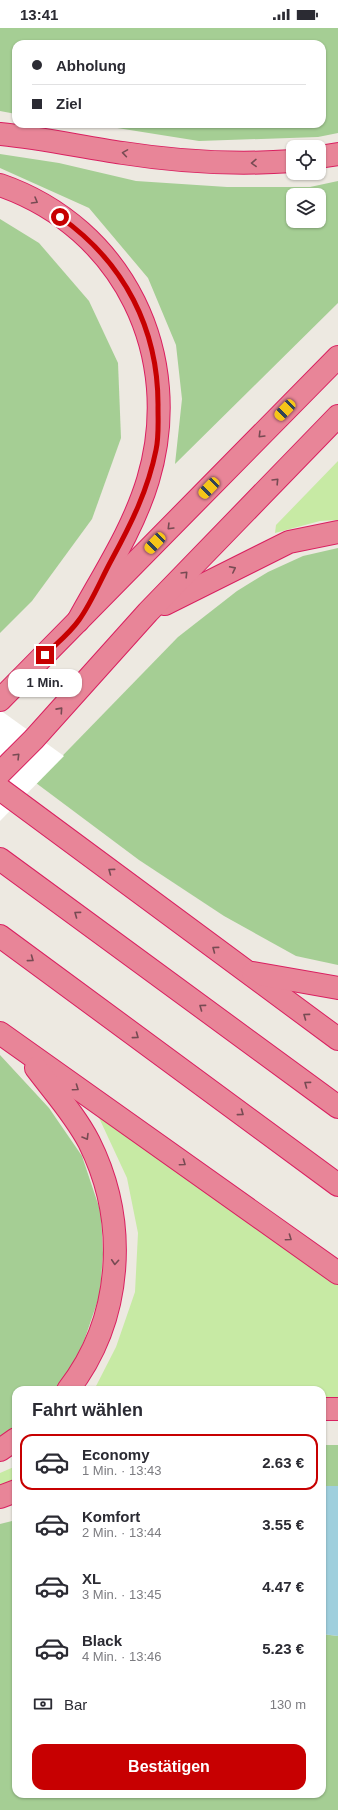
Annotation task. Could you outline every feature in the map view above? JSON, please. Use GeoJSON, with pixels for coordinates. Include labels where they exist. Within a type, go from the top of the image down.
{"type":"FeatureCollection","features":[{"type":"Feature","properties":{"kind":"highway"},"geometry":{"type":"LineString","coordinates":[[0,134],[46,139],[124,153],[199,162],[268,163],[286,162]]}},
{"type":"Feature","properties":{"kind":"highway"},"geometry":{"type":"LineString","coordinates":[[326,156],[338,154]]}},
{"type":"Feature","properties":{"kind":"highway"},"geometry":{"type":"LineString","coordinates":[[0,185],[19,192],[49,209],[72,225],[115,269],[130,292],[142,318],[156,366],[158,392],[156,449],[142,500],[78,621]]}},
{"type":"Feature","properties":{"kind":"highway"},"geometry":{"type":"LineString","coordinates":[[0,700],[338,357]]}},
{"type":"Feature","properties":{"kind":"highway"},"geometry":{"type":"LineString","coordinates":[[0,773],[34,739],[148,612],[338,416]]}},
{"type":"Feature","properties":{"kind":"highway"},"geometry":{"type":"LineString","coordinates":[[148,612],[289,542],[338,532]]}},
{"type":"Feature","properties":{"kind":"highway"},"geometry":{"type":"LineString","coordinates":[[0,789],[338,1039]]}},
{"type":"Feature","properties":{"kind":"highway"},"geometry":{"type":"LineString","coordinates":[[0,859],[338,1107]]}},
{"type":"Feature","properties":{"kind":"highway"},"geometry":{"type":"LineString","coordinates":[[0,936],[338,1185]]}},
{"type":"Feature","properties":{"kind":"highway"},"geometry":{"type":"LineString","coordinates":[[246,972],[338,988]]}},
{"type":"Feature","properties":{"kind":"highway"},"geometry":{"type":"LineString","coordinates":[[0,1033],[338,1273]]}},
{"type":"Feature","properties":{"kind":"highway"},"geometry":{"type":"LineString","coordinates":[[22,1049],[70,1113],[88,1141],[106,1185],[114,1230],[114,1274],[104,1322],[86,1364],[71,1386]]}},
{"type":"Feature","properties":{"kind":"highway"},"geometry":{"type":"LineString","coordinates":[[326,1409],[338,1409]]}},
{"type":"Feature","properties":{"kind":"highway"},"geometry":{"type":"LineString","coordinates":[[0,1450],[12,1442]]}},
{"type":"Feature","properties":{"kind":"highway"},"geometry":{"type":"LineString","coordinates":[[0,1497],[12,1492]]}},
{"type":"Feature","properties":{"kind":"green space"},"geometry":{"type":"Polygon","coordinates":[[[0,28],[338,28],[338,133],[318,137],[199,141],[117,128],[326,128],[326,40],[12,40],[12,113],[0,111],[0,28]]]}},
{"type":"Feature","properties":{"kind":"green space"},"geometry":{"type":"Polygon","coordinates":[[[0,154],[59,163],[136,181],[227,187],[310,187],[338,181],[338,303],[175,464],[182,399],[176,345],[148,278],[89,208],[0,168],[0,154]]]}},
{"type":"Feature","properties":{"kind":"green space"},"geometry":{"type":"Polygon","coordinates":[[[0,219],[39,243],[89,301],[118,363],[121,438],[92,519],[32,601],[0,633],[0,219]]]}},
{"type":"Feature","properties":{"kind":"green space"},"geometry":{"type":"Polygon","coordinates":[[[338,461],[338,520],[320,521],[275,533],[276,525],[338,461]]]}},
{"type":"Feature","properties":{"kind":"green space"},"geometry":{"type":"Polygon","coordinates":[[[338,548],[338,965],[296,956],[224,916],[139,860],[36,783],[178,637],[237,591],[268,572],[303,556],[338,548]]]}},
{"type":"Feature","properties":{"kind":"green space"},"geometry":{"type":"Polygon","coordinates":[[[0,1055],[49,1108],[82,1156],[101,1213],[103,1254],[100,1294],[84,1341],[74,1364],[59,1386],[12,1386],[12,1431],[0,1437],[0,1055]]]}},
{"type":"Feature","properties":{"kind":"green space"},"geometry":{"type":"Polygon","coordinates":[[[94,1107],[338,1283],[338,1397],[326,1398],[326,1386],[96,1386],[116,1347],[135,1292],[138,1233],[127,1178],[94,1107]]]}},
{"type":"Feature","properties":{"kind":"green space"},"geometry":{"type":"Polygon","coordinates":[[[326,1445],[338,1445],[338,1486],[326,1486],[326,1445]]]}},
{"type":"Feature","properties":{"kind":"green space"},"geometry":{"type":"Polygon","coordinates":[[[12,1468],[12,1482],[0,1487],[0,1473],[12,1468]]]}},
{"type":"Feature","properties":{"kind":"green space"},"geometry":{"type":"Polygon","coordinates":[[[12,1521],[12,1798],[326,1798],[326,1634],[338,1636],[338,1810],[0,1810],[0,1524],[12,1521]]]}},
{"type":"Feature","properties":{"kind":"water"},"geometry":{"type":"Polygon","coordinates":[[[326,1486],[338,1486],[338,1636],[326,1634],[326,1486]]]}},
{"type":"Feature","properties":{"kind":"pier"},"geometry":{"type":"Polygon","coordinates":[[[0,710],[64,756],[0,821],[0,710]]]}},
{"type":"Feature","properties":{"kind":"route"},"geometry":{"type":"LineString","coordinates":[[45,655],[78,621],[132,521],[142,500],[156,449],[158,420],[156,366],[150,341],[142,318],[130,292],[115,269],[94,246],[72,225],[60,217]]}}]}
